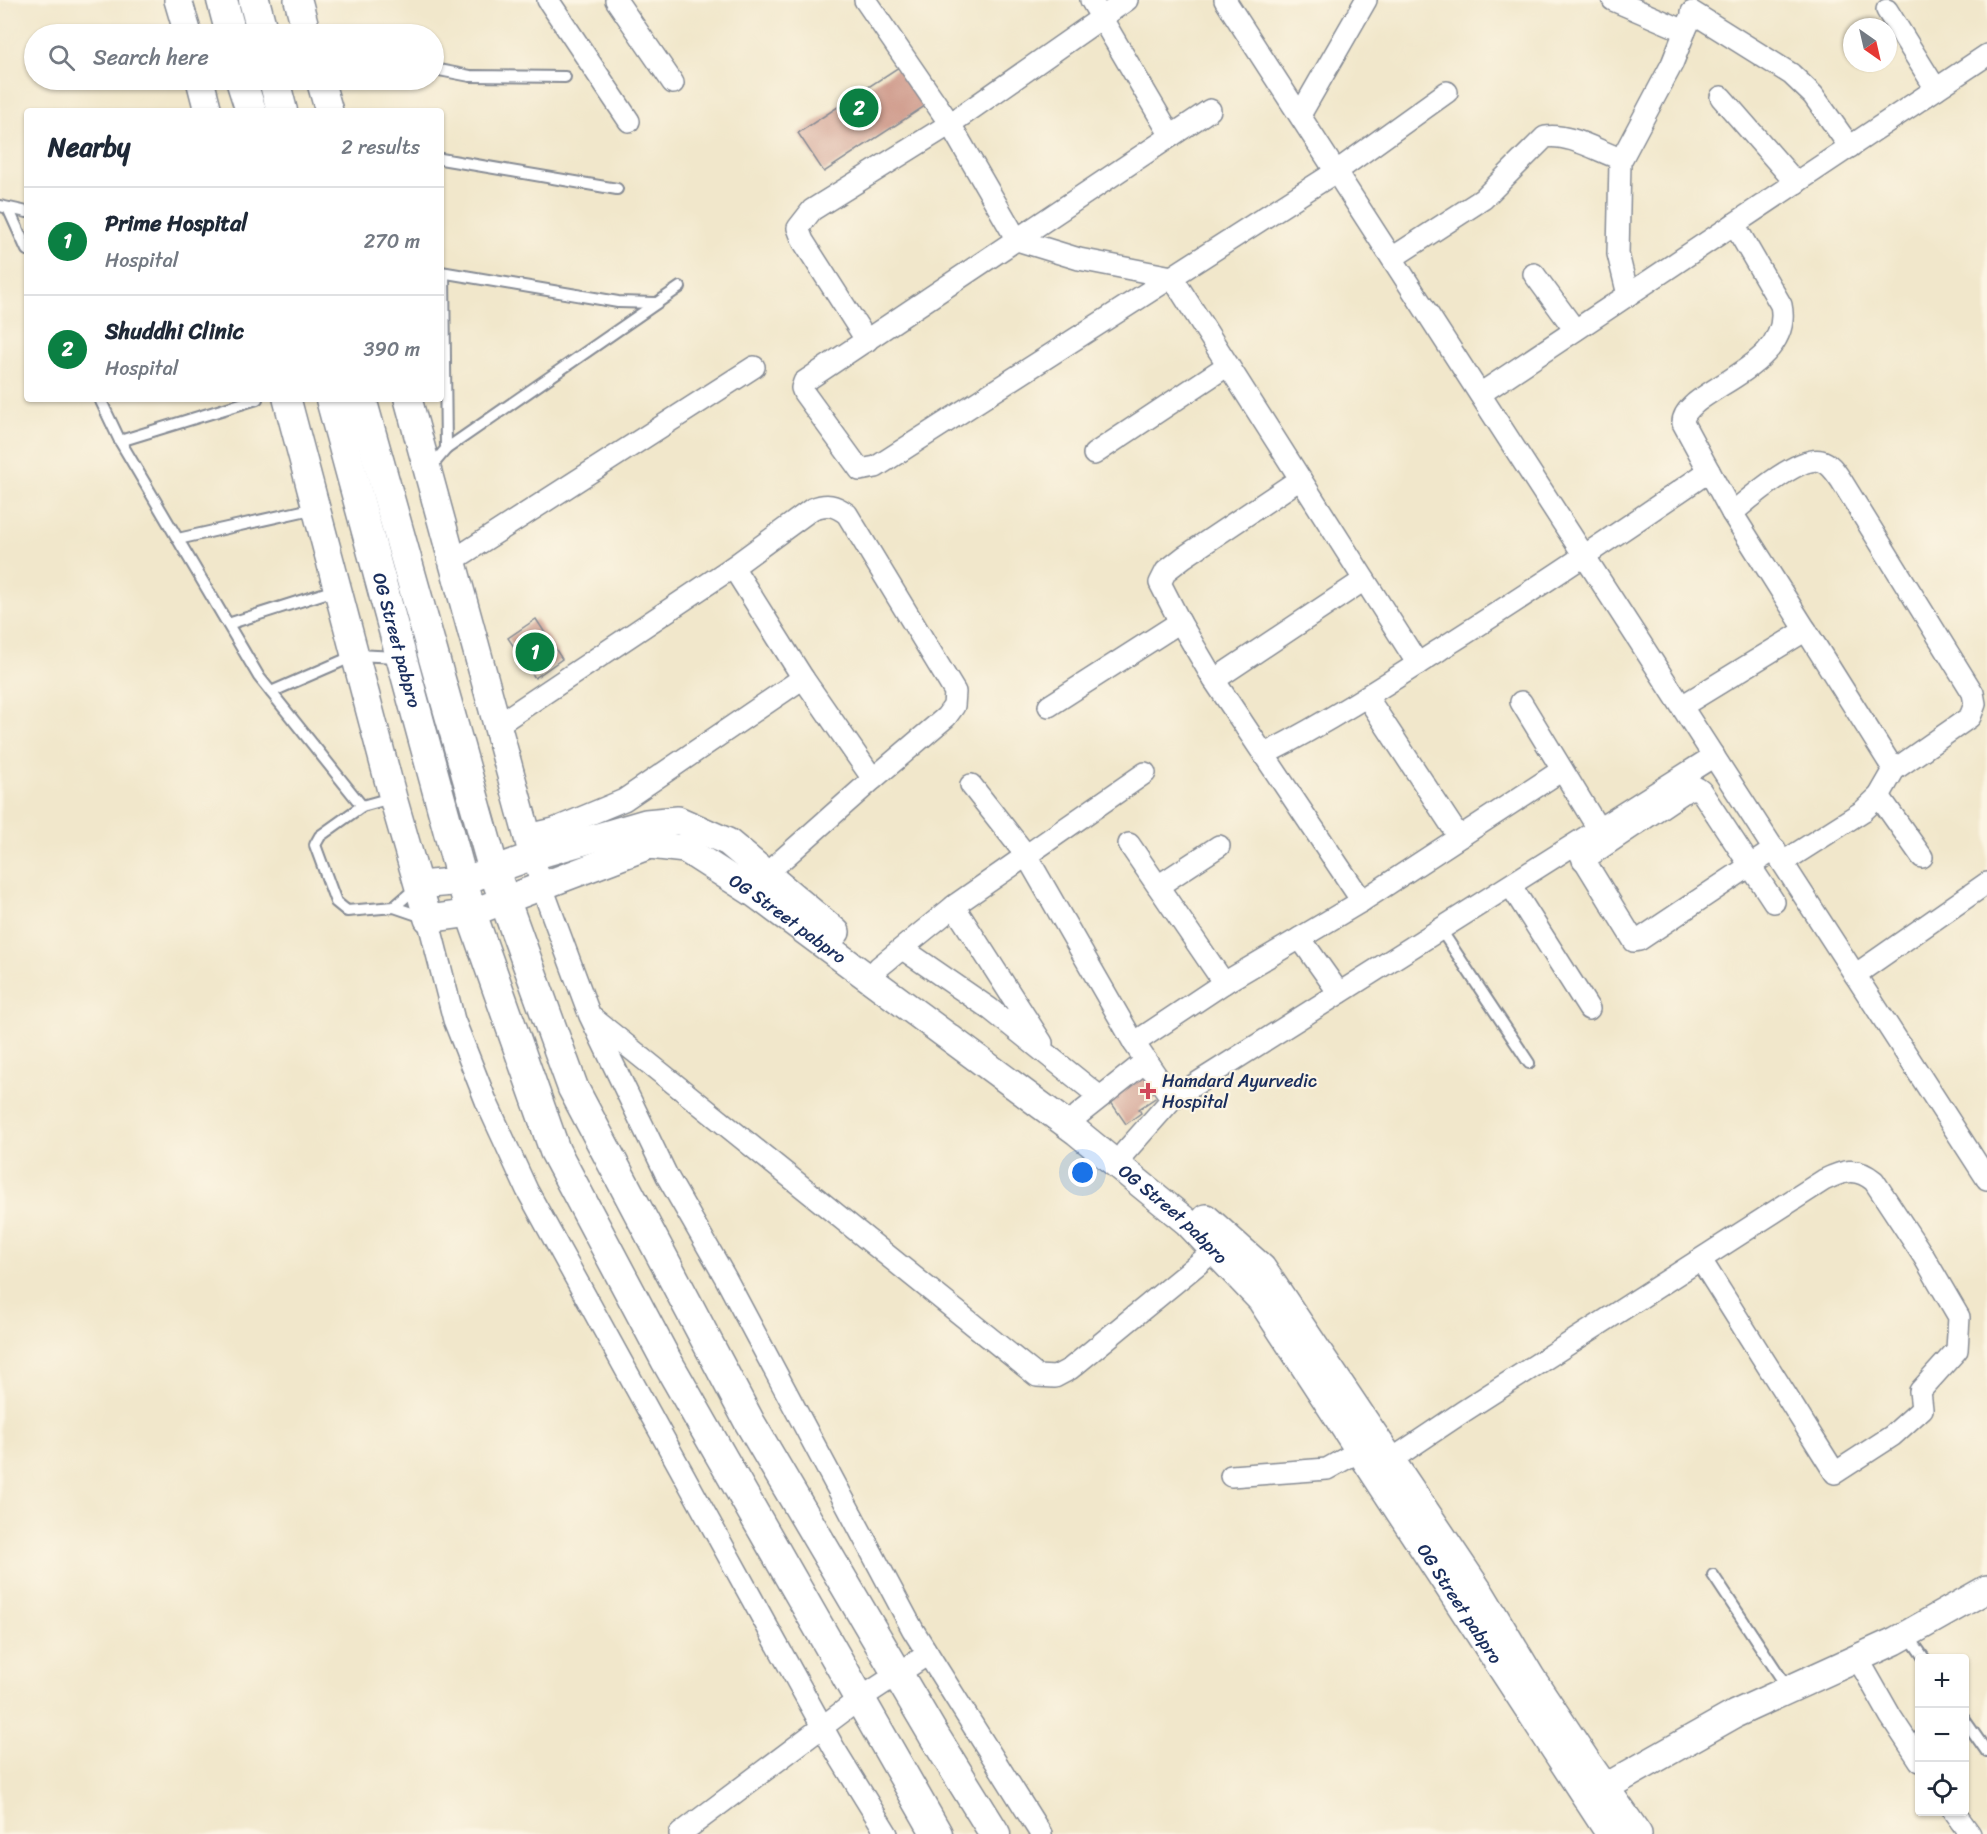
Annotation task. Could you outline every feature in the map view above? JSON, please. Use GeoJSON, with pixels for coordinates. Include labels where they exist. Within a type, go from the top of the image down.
{"type":"FeatureCollection","features":[{"type":"Feature","properties":{"kind":"main road"},"geometry":{"type":"LineString","coordinates":[[222,0],[228,24]]}},
{"type":"Feature","properties":{"kind":"main road"},"geometry":{"type":"LineString","coordinates":[[254,0],[260,24]]}},
{"type":"Feature","properties":{"kind":"main road"},"geometry":{"type":"LineString","coordinates":[[244,90],[250,108]]}},
{"type":"Feature","properties":{"kind":"main road"},"geometry":{"type":"LineString","coordinates":[[277,90],[281,108]]}},
{"type":"Feature","properties":{"kind":"main road","name":"OG Street pabpro"},"geometry":{"type":"LineString","coordinates":[[332,402],[471,914]]}},
{"type":"Feature","properties":{"kind":"main road","name":"OG Street pabpro"},"geometry":{"type":"LineString","coordinates":[[362,402],[494,871]]}},
{"type":"Feature","properties":{"kind":"main road"},"geometry":{"type":"LineString","coordinates":[[494,871],[579,1098],[750,1423],[898,1675],[995,1834]]}},
{"type":"Feature","properties":{"kind":"main road"},"geometry":{"type":"LineString","coordinates":[[471,914],[555,1152],[666,1360],[858,1700],[937,1834]]}},
{"type":"Feature","properties":{"kind":"street"},"geometry":{"type":"LineString","coordinates":[[178,0],[185,24]]}},
{"type":"Feature","properties":{"kind":"street"},"geometry":{"type":"LineString","coordinates":[[298,0],[304,24]]}},
{"type":"Feature","properties":{"kind":"street"},"geometry":{"type":"LineString","coordinates":[[548,0],[628,121]]}},
{"type":"Feature","properties":{"kind":"street"},"geometry":{"type":"LineString","coordinates":[[616,0],[673,83]]}},
{"type":"Feature","properties":{"kind":"street"},"geometry":{"type":"LineString","coordinates":[[867,341],[803,241],[798,228],[812,210],[950,124],[1096,8],[1127,0]]}},
{"type":"Feature","properties":{"kind":"street"},"geometry":{"type":"LineString","coordinates":[[1225,0],[1856,975],[1980,1155],[1987,1179]]}},
{"type":"Feature","properties":{"kind":"street"},"geometry":{"type":"LineString","coordinates":[[1300,115],[1366,0]]}},
{"type":"Feature","properties":{"kind":"street"},"geometry":{"type":"LineString","coordinates":[[1613,0],[1691,14],[1791,74],[1813,95],[1850,147]]}},
{"type":"Feature","properties":{"kind":"street"},"geometry":{"type":"LineString","coordinates":[[868,1],[950,124],[1017,240],[1079,259],[1172,277],[1418,664]]}},
{"type":"Feature","properties":{"kind":"street"},"geometry":{"type":"LineString","coordinates":[[1096,8],[1171,136]]}},
{"type":"Feature","properties":{"kind":"street"},"geometry":{"type":"LineString","coordinates":[[1887,10],[1936,89]]}},
{"type":"Feature","properties":{"kind":"street"},"geometry":{"type":"LineString","coordinates":[[1628,294],[1618,254],[1621,159],[1672,64],[1691,14]]}},
{"type":"Feature","properties":{"kind":"street"},"geometry":{"type":"LineString","coordinates":[[1480,394],[1987,55]]}},
{"type":"Feature","properties":{"kind":"street"},"geometry":{"type":"LineString","coordinates":[[203,90],[207,108]]}},
{"type":"Feature","properties":{"kind":"street"},"geometry":{"type":"LineString","coordinates":[[323,90],[327,108]]}},
{"type":"Feature","properties":{"kind":"street"},"geometry":{"type":"LineString","coordinates":[[1210,110],[804,382],[802,388],[860,470],[876,467],[1337,171],[1447,92]]}},
{"type":"Feature","properties":{"kind":"street"},"geometry":{"type":"LineString","coordinates":[[1721,97],[1796,183]]}},
{"type":"Feature","properties":{"kind":"street"},"geometry":{"type":"LineString","coordinates":[[1392,258],[1483,199],[1545,137],[1554,135],[1568,139],[1621,159]]}},
{"type":"Feature","properties":{"kind":"street"},"geometry":{"type":"LineString","coordinates":[[1734,224],[1781,305],[1784,318],[1782,330],[1765,353],[1722,387],[1687,409],[1682,415],[1683,423],[1732,513],[1894,770]]}},
{"type":"Feature","properties":{"kind":"street"},"geometry":{"type":"LineString","coordinates":[[1534,274],[1575,330]]}},
{"type":"Feature","properties":{"kind":"street"},"geometry":{"type":"LineString","coordinates":[[1094,454],[1228,365]]}},
{"type":"Feature","properties":{"kind":"street"},"geometry":{"type":"LineString","coordinates":[[452,561],[754,367]]}},
{"type":"Feature","properties":{"kind":"street"},"geometry":{"type":"LineString","coordinates":[[287,402],[454,1020],[486,1101],[527,1190],[822,1727],[887,1834]]}},
{"type":"Feature","properties":{"kind":"street"},"geometry":{"type":"LineString","coordinates":[[409,402],[542,887],[590,1016],[667,1176],[726,1277],[928,1654],[1041,1834]]}},
{"type":"Feature","properties":{"kind":"street"},"geometry":{"type":"LineString","coordinates":[[1579,853],[1634,940],[1639,940],[1750,864],[1779,855],[1863,811],[1879,796],[1894,770],[1970,717],[1975,704],[1973,693],[1841,480],[1827,463],[1810,460],[1766,487],[1732,513]]}},
{"type":"Feature","properties":{"kind":"street"},"geometry":{"type":"LineString","coordinates":[[1265,754],[1330,721],[1585,556],[1709,471]]}},
{"type":"Feature","properties":{"kind":"street"},"geometry":{"type":"LineString","coordinates":[[1300,479],[1222,529],[1166,571],[1161,583],[1180,622],[1214,680],[1362,901]]}},
{"type":"Feature","properties":{"kind":"street"},"geometry":{"type":"LineString","coordinates":[[497,724],[733,567],[812,509],[824,504],[838,507],[847,514],[955,692],[954,706],[946,717],[766,874]]}},
{"type":"Feature","properties":{"kind":"street"},"geometry":{"type":"LineString","coordinates":[[733,567],[803,678],[873,779]]}},
{"type":"Feature","properties":{"kind":"street"},"geometry":{"type":"LineString","coordinates":[[1214,680],[1364,580]]}},
{"type":"Feature","properties":{"kind":"street"},"geometry":{"type":"LineString","coordinates":[[1049,706],[1180,622]]}},
{"type":"Feature","properties":{"kind":"street"},"geometry":{"type":"LineString","coordinates":[[1682,706],[1806,630]]}},
{"type":"Feature","properties":{"kind":"street"},"geometry":{"type":"LineString","coordinates":[[531,846],[554,829],[624,800],[803,678]]}},
{"type":"Feature","properties":{"kind":"street"},"geometry":{"type":"LineString","coordinates":[[1367,697],[1459,837]]}},
{"type":"Feature","properties":{"kind":"street"},"geometry":{"type":"LineString","coordinates":[[1521,702],[1599,830]]}},
{"type":"Feature","properties":{"kind":"street"},"geometry":{"type":"LineString","coordinates":[[1579,853],[1599,830],[1714,756]]}},
{"type":"Feature","properties":{"kind":"street"},"geometry":{"type":"LineString","coordinates":[[1134,1043],[1224,983],[1362,901],[1562,770]]}},
{"type":"Feature","properties":{"kind":"street"},"geometry":{"type":"LineString","coordinates":[[874,973],[954,906],[1145,773]]}},
{"type":"Feature","properties":{"kind":"street"},"geometry":{"type":"LineString","coordinates":[[971,785],[1026,855],[1134,1043],[1172,1099]]}},
{"type":"Feature","properties":{"kind":"street"},"geometry":{"type":"LineString","coordinates":[[1125,1152],[1172,1099],[1512,886],[1579,853],[1687,790],[1697,788],[1701,791],[1774,902]]}},
{"type":"Feature","properties":{"kind":"street"},"geometry":{"type":"LineString","coordinates":[[1879,796],[1922,856]]}},
{"type":"Feature","properties":{"kind":"street","name":"OG Street pabpro"},"geometry":{"type":"LineString","coordinates":[[463,881],[494,871],[531,846],[646,823],[678,820],[728,842],[874,973],[1077,1132],[1187,1222],[1273,1318],[1375,1461],[1481,1594],[1596,1792],[1610,1834]]}},
{"type":"Feature","properties":{"kind":"street"},"geometry":{"type":"LineString","coordinates":[[1129,844],[1224,983]]}},
{"type":"Feature","properties":{"kind":"street","name":"OG Street pabpro"},"geometry":{"type":"LineString","coordinates":[[471,914],[650,845],[686,849],[874,973],[1078,1115],[1262,1268],[1375,1461]]}},
{"type":"Feature","properties":{"kind":"street"},"geometry":{"type":"LineString","coordinates":[[1158,886],[1219,846]]}},
{"type":"Feature","properties":{"kind":"street"},"geometry":{"type":"LineString","coordinates":[[419,885],[463,881]]}},
{"type":"Feature","properties":{"kind":"street"},"geometry":{"type":"LineString","coordinates":[[1856,975],[1987,883]]}},
{"type":"Feature","properties":{"kind":"street"},"geometry":{"type":"LineString","coordinates":[[1512,886],[1589,1009]]}},
{"type":"Feature","properties":{"kind":"street"},"geometry":{"type":"LineString","coordinates":[[954,906],[1052,1058]]}},
{"type":"Feature","properties":{"kind":"street"},"geometry":{"type":"LineString","coordinates":[[428,919],[471,914]]}},
{"type":"Feature","properties":{"kind":"street"},"geometry":{"type":"LineString","coordinates":[[1300,938],[1340,993]]}},
{"type":"Feature","properties":{"kind":"street"},"geometry":{"type":"LineString","coordinates":[[903,949],[990,1009],[1100,1097]]}},
{"type":"Feature","properties":{"kind":"street"},"geometry":{"type":"LineString","coordinates":[[590,1016],[1037,1376],[1055,1377],[1070,1369],[1215,1251]]}},
{"type":"Feature","properties":{"kind":"street"},"geometry":{"type":"LineString","coordinates":[[1078,1115],[1146,1061]]}},
{"type":"Feature","properties":{"kind":"street"},"geometry":{"type":"LineString","coordinates":[[1231,1476],[1327,1469],[1375,1461],[1701,1260],[1824,1180],[1845,1170],[1863,1172],[1874,1181],[1955,1308],[1959,1317],[1957,1350],[1920,1391],[1922,1409],[1892,1436],[1835,1473],[1701,1260]]}},
{"type":"Feature","properties":{"kind":"street"},"geometry":{"type":"LineString","coordinates":[[1596,1792],[1735,1714],[1908,1635],[1987,1589]]}},
{"type":"Feature","properties":{"kind":"street"},"geometry":{"type":"LineString","coordinates":[[680,1834],[858,1700],[928,1654]]}},
{"type":"Feature","properties":{"kind":"street"},"geometry":{"type":"LineString","coordinates":[[1858,1659],[1891,1718],[1915,1754]]}},
{"type":"Feature","properties":{"kind":"street","name":"OG Street pabpro"},"geometry":{"type":"LineString","coordinates":[[1596,1792],[1638,1834]]}},
{"type":"Feature","properties":{"kind":"street"},"geometry":{"type":"LineString","coordinates":[[1957,1816],[1970,1834]]}},
{"type":"Feature","properties":{"kind":"lane"},"geometry":{"type":"LineString","coordinates":[[444,71],[470,76],[565,77]]}},
{"type":"Feature","properties":{"kind":"lane"},"geometry":{"type":"LineString","coordinates":[[444,160],[617,189]]}},
{"type":"Feature","properties":{"kind":"lane"},"geometry":{"type":"LineString","coordinates":[[4,207],[24,211]]}},
{"type":"Feature","properties":{"kind":"lane"},"geometry":{"type":"LineString","coordinates":[[4,207],[24,244]]}},
{"type":"Feature","properties":{"kind":"lane"},"geometry":{"type":"LineString","coordinates":[[444,273],[618,302],[656,303]]}},
{"type":"Feature","properties":{"kind":"lane"},"geometry":{"type":"LineString","coordinates":[[428,471],[446,449],[680,287]]}},
{"type":"Feature","properties":{"kind":"lane"},"geometry":{"type":"LineString","coordinates":[[444,361],[446,449]]}},
{"type":"Feature","properties":{"kind":"lane"},"geometry":{"type":"LineString","coordinates":[[101,402],[120,441],[271,692],[362,806]]}},
{"type":"Feature","properties":{"kind":"lane"},"geometry":{"type":"LineString","coordinates":[[120,441],[247,402]]}},
{"type":"Feature","properties":{"kind":"lane"},"geometry":{"type":"LineString","coordinates":[[178,540],[316,508]]}},
{"type":"Feature","properties":{"kind":"lane"},"geometry":{"type":"LineString","coordinates":[[228,624],[338,589]]}},
{"type":"Feature","properties":{"kind":"lane"},"geometry":{"type":"LineString","coordinates":[[271,692],[356,655],[400,657]]}},
{"type":"Feature","properties":{"kind":"lane"},"geometry":{"type":"LineString","coordinates":[[393,798],[362,806],[320,836],[315,845],[336,902],[347,910],[394,907],[428,919]]}},
{"type":"Feature","properties":{"kind":"lane"},"geometry":{"type":"LineString","coordinates":[[394,907],[419,885]]}},
{"type":"Feature","properties":{"kind":"lane"},"geometry":{"type":"LineString","coordinates":[[1441,930],[1529,1063]]}},
{"type":"Feature","properties":{"kind":"lane"},"geometry":{"type":"LineString","coordinates":[[1713,1575],[1789,1690]]}},
{"type":"Feature","properties":{"kind":"lane"},"geometry":{"type":"LineString","coordinates":[[1908,1635],[1921,1654]]}},
{"type":"Feature","properties":{"kind":"lane"},"geometry":{"type":"LineString","coordinates":[[1969,1725],[1987,1752]]}},
{"type":"Feature","properties":{"kind":"building"},"geometry":{"type":"Polygon","coordinates":[[[905,63],[931,102],[824,172],[798,133],[905,63]]]}},
{"type":"Feature","properties":{"kind":"building"},"geometry":{"type":"Polygon","coordinates":[[[536,619],[562,659],[535,678],[508,638],[536,619]]]}},
{"type":"Feature","properties":{"kind":"building"},"geometry":{"type":"Polygon","coordinates":[[[1145,1072],[1161,1094],[1139,1109],[1141,1113],[1126,1124],[1108,1098],[1145,1072]]]}},
{"type":"Feature","properties":{"kind":"place","name":"Shuddhi Clinic"},"geometry":{"type":"Point","coordinates":[859,108]}},
{"type":"Feature","properties":{"kind":"place","name":"Prime Hospital"},"geometry":{"type":"Point","coordinates":[535,652]}},
{"type":"Feature","properties":{"kind":"place","name":"Hamdard Ayurvedic Hospital"},"geometry":{"type":"Point","coordinates":[1148,1091]}}]}
